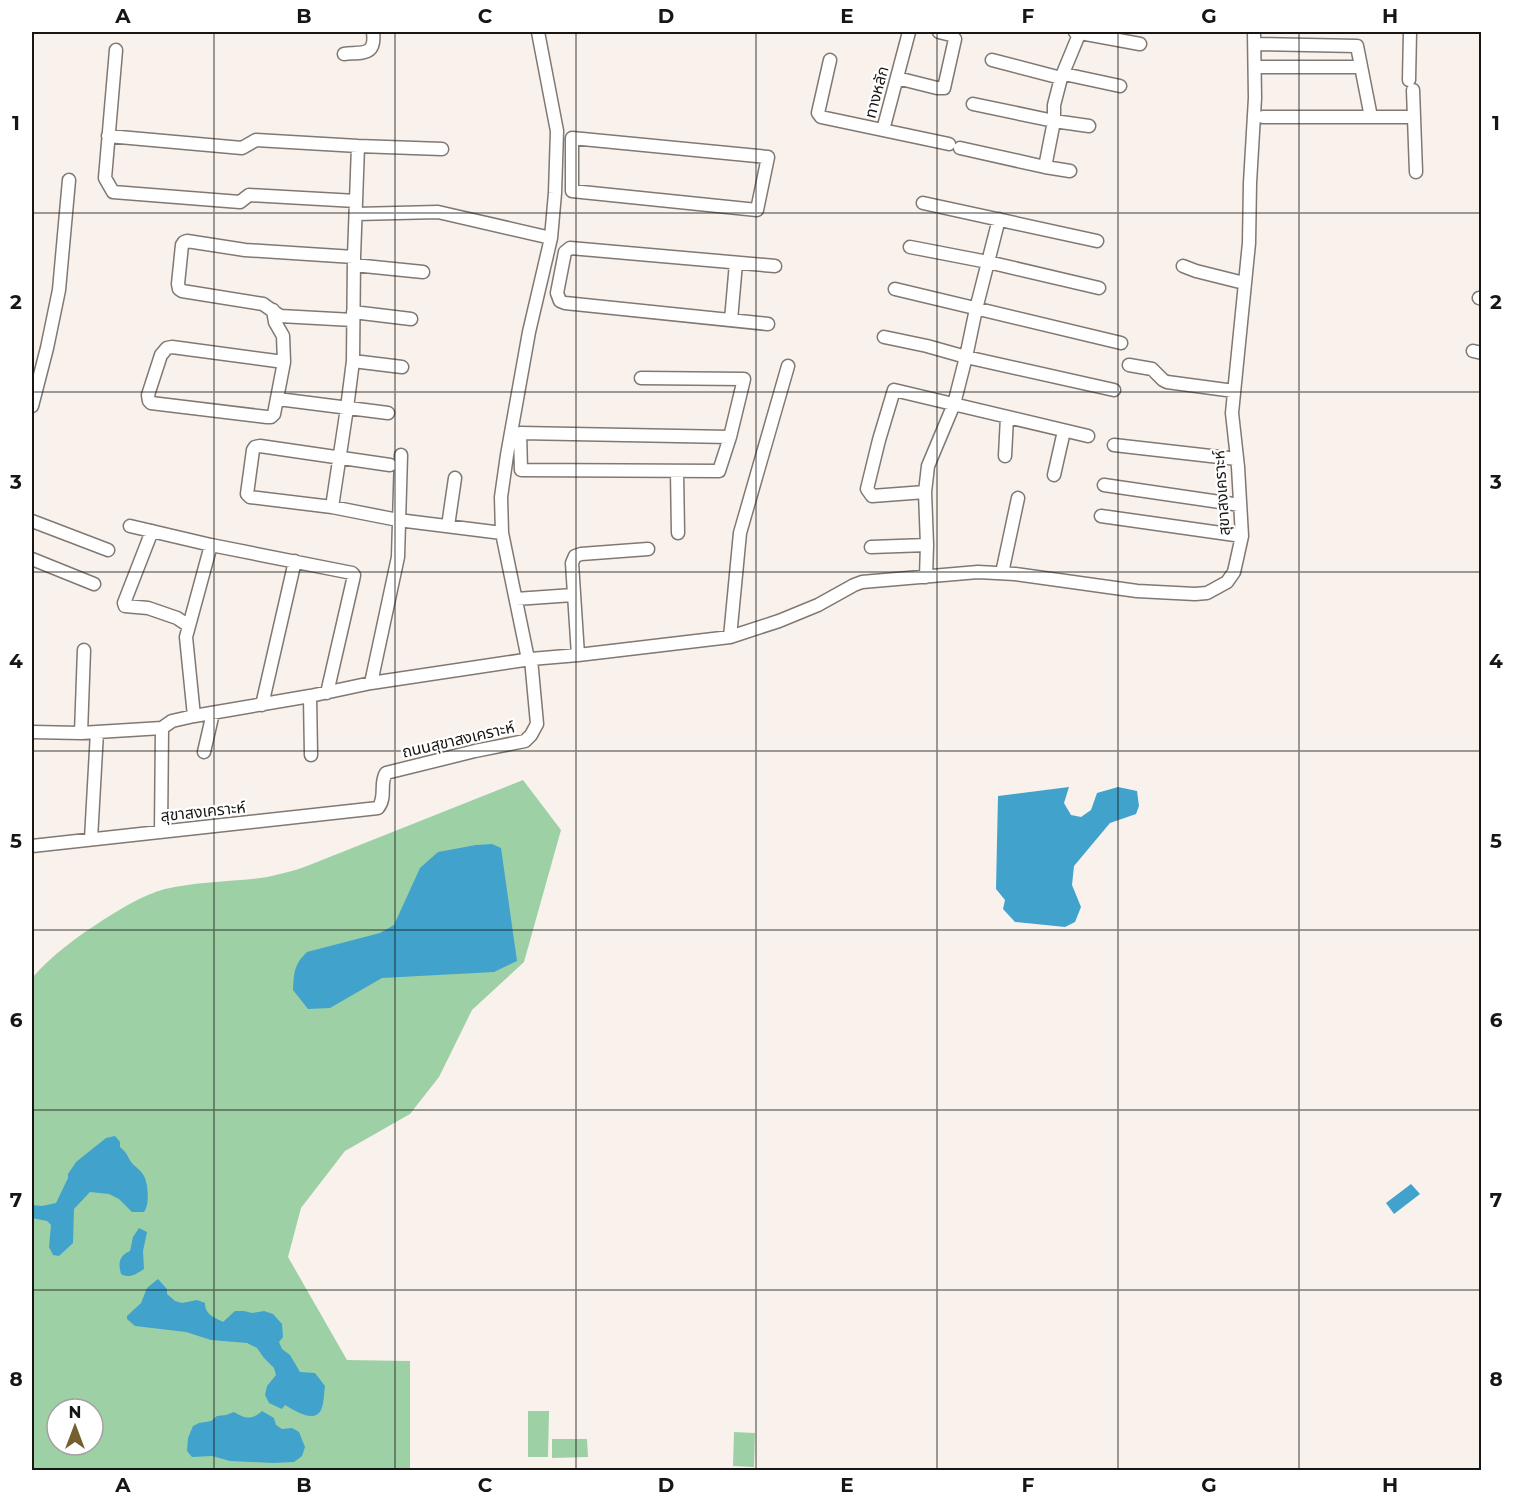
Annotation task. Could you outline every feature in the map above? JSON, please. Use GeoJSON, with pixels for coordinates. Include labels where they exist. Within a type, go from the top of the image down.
{"type":"FeatureCollection","features":[{"type":"Feature","properties":{"kind":"street"},"geometry":{"type":"LineString","coordinates":[[344,54],[368,52],[372,49],[373,32]]}},
{"type":"Feature","properties":{"kind":"street"},"geometry":{"type":"LineString","coordinates":[[529,659],[502,533],[501,497],[528,332],[550,238],[557,164],[557,131],[538,32]]}},
{"type":"Feature","properties":{"kind":"street","name":"ทางหลัก"},"geometry":{"type":"LineString","coordinates":[[909,32],[883,130],[1071,171]]}},
{"type":"Feature","properties":{"kind":"street"},"geometry":{"type":"LineString","coordinates":[[897,78],[944,88],[955,39],[951,35],[939,32]]}},
{"type":"Feature","properties":{"kind":"street"},"geometry":{"type":"LineString","coordinates":[[1045,167],[1054,121],[1054,105],[1078,32],[1140,44]]}},
{"type":"Feature","properties":{"kind":"street"},"geometry":{"type":"LineString","coordinates":[[1410,32],[1416,172]]}},
{"type":"Feature","properties":{"kind":"street"},"geometry":{"type":"LineString","coordinates":[[1254,38],[1282,44],[1357,46],[1371,117]]}},
{"type":"Feature","properties":{"kind":"street","name":"สุขาสงเคราะห์"},"geometry":{"type":"LineString","coordinates":[[32,732],[81,733],[162,728],[172,721],[194,716],[371,683],[529,659],[730,637],[818,605],[862,582],[978,572],[1045,578],[1137,591],[1195,594],[1207,593],[1227,582],[1234,572],[1242,536],[1232,413],[1249,243],[1255,98],[1254,38]]}},
{"type":"Feature","properties":{"kind":"street"},"geometry":{"type":"LineString","coordinates":[[1282,44],[1282,67]]}},
{"type":"Feature","properties":{"kind":"street"},"geometry":{"type":"LineString","coordinates":[[116,50],[105,178],[113,192],[240,202],[249,195],[356,201]]}},
{"type":"Feature","properties":{"kind":"street"},"geometry":{"type":"LineString","coordinates":[[830,60],[819,116],[883,130]]}},
{"type":"Feature","properties":{"kind":"street"},"geometry":{"type":"LineString","coordinates":[[992,60],[1120,86]]}},
{"type":"Feature","properties":{"kind":"street"},"geometry":{"type":"LineString","coordinates":[[1255,67],[1361,67]]}},
{"type":"Feature","properties":{"kind":"street"},"geometry":{"type":"LineString","coordinates":[[973,104],[1089,126]]}},
{"type":"Feature","properties":{"kind":"street"},"geometry":{"type":"LineString","coordinates":[[1263,117],[1414,117]]}},
{"type":"Feature","properties":{"kind":"street"},"geometry":{"type":"LineString","coordinates":[[108,136],[242,148],[256,140],[442,149]]}},
{"type":"Feature","properties":{"kind":"street"},"geometry":{"type":"LineString","coordinates":[[572,138],[768,157],[756,210],[572,191],[572,165],[572,138]]}},
{"type":"Feature","properties":{"kind":"street"},"geometry":{"type":"LineString","coordinates":[[332,507],[352,361],[358,146]]}},
{"type":"Feature","properties":{"kind":"street"},"geometry":{"type":"LineString","coordinates":[[557,164],[572,165]]}},
{"type":"Feature","properties":{"kind":"street"},"geometry":{"type":"LineString","coordinates":[[32,406],[59,290],[69,180]]}},
{"type":"Feature","properties":{"kind":"street"},"geometry":{"type":"LineString","coordinates":[[923,203],[1097,241]]}},
{"type":"Feature","properties":{"kind":"street"},"geometry":{"type":"LineString","coordinates":[[356,214],[438,212],[550,238]]}},
{"type":"Feature","properties":{"kind":"street"},"geometry":{"type":"LineString","coordinates":[[926,577],[925,492],[928,466],[954,404],[999,219]]}},
{"type":"Feature","properties":{"kind":"street"},"geometry":{"type":"LineString","coordinates":[[411,319],[280,316],[263,304],[182,291],[178,284],[182,245],[187,241],[245,250],[354,261],[423,273]]}},
{"type":"Feature","properties":{"kind":"street"},"geometry":{"type":"LineString","coordinates":[[910,247],[988,262],[1099,288]]}},
{"type":"Feature","properties":{"kind":"street"},"geometry":{"type":"LineString","coordinates":[[768,324],[565,303],[560,301],[557,293],[565,252],[570,248],[775,266]]}},
{"type":"Feature","properties":{"kind":"street"},"geometry":{"type":"LineString","coordinates":[[731,321],[736,263]]}},
{"type":"Feature","properties":{"kind":"street"},"geometry":{"type":"LineString","coordinates":[[1183,266],[1244,283]]}},
{"type":"Feature","properties":{"kind":"street"},"geometry":{"type":"LineString","coordinates":[[542,276],[560,279]]}},
{"type":"Feature","properties":{"kind":"street"},"geometry":{"type":"LineString","coordinates":[[895,289],[1121,343]]}},
{"type":"Feature","properties":{"kind":"street"},"geometry":{"type":"LineString","coordinates":[[273,310],[275,322],[284,336],[284,362],[278,399],[272,417],[149,401],[148,395],[161,355],[167,348],[284,362]]}},
{"type":"Feature","properties":{"kind":"street"},"geometry":{"type":"LineString","coordinates":[[884,337],[1114,390]]}},
{"type":"Feature","properties":{"kind":"street"},"geometry":{"type":"LineString","coordinates":[[352,361],[402,367]]}},
{"type":"Feature","properties":{"kind":"street"},"geometry":{"type":"LineString","coordinates":[[1129,365],[1152,369],[1167,382],[1234,392]]}},
{"type":"Feature","properties":{"kind":"street"},"geometry":{"type":"LineString","coordinates":[[730,637],[740,533],[788,366]]}},
{"type":"Feature","properties":{"kind":"street"},"geometry":{"type":"LineString","coordinates":[[641,378],[744,379],[730,436],[719,471],[521,470],[520,434],[730,436]]}},
{"type":"Feature","properties":{"kind":"street"},"geometry":{"type":"LineString","coordinates":[[925,492],[872,496],[867,489],[894,390],[1088,436]]}},
{"type":"Feature","properties":{"kind":"street"},"geometry":{"type":"LineString","coordinates":[[278,399],[388,413]]}},
{"type":"Feature","properties":{"kind":"street"},"geometry":{"type":"LineString","coordinates":[[1005,456],[1007,417]]}},
{"type":"Feature","properties":{"kind":"street"},"geometry":{"type":"LineString","coordinates":[[1054,475],[1064,431]]}},
{"type":"Feature","properties":{"kind":"street"},"geometry":{"type":"LineString","coordinates":[[1114,445],[1236,459]]}},
{"type":"Feature","properties":{"kind":"street"},"geometry":{"type":"LineString","coordinates":[[390,465],[255,447],[247,494],[250,497],[332,507],[398,520],[502,533]]}},
{"type":"Feature","properties":{"kind":"street"},"geometry":{"type":"LineString","coordinates":[[507,455],[521,454]]}},
{"type":"Feature","properties":{"kind":"street"},"geometry":{"type":"LineString","coordinates":[[371,683],[396,566],[401,455]]}},
{"type":"Feature","properties":{"kind":"street"},"geometry":{"type":"LineString","coordinates":[[677,471],[678,533]]}},
{"type":"Feature","properties":{"kind":"street"},"geometry":{"type":"LineString","coordinates":[[448,526],[455,478]]}},
{"type":"Feature","properties":{"kind":"street"},"geometry":{"type":"LineString","coordinates":[[1104,485],[1240,505]]}},
{"type":"Feature","properties":{"kind":"street"},"geometry":{"type":"LineString","coordinates":[[1002,573],[1018,498]]}},
{"type":"Feature","properties":{"kind":"street"},"geometry":{"type":"LineString","coordinates":[[1101,516],[1242,536]]}},
{"type":"Feature","properties":{"kind":"street"},"geometry":{"type":"LineString","coordinates":[[32,521],[108,550]]}},
{"type":"Feature","properties":{"kind":"street"},"geometry":{"type":"LineString","coordinates":[[130,526],[211,545],[352,573],[354,575],[327,693]]}},
{"type":"Feature","properties":{"kind":"street"},"geometry":{"type":"LineString","coordinates":[[152,531],[124,603],[125,606],[148,608],[177,618],[189,626]]}},
{"type":"Feature","properties":{"kind":"street"},"geometry":{"type":"LineString","coordinates":[[194,716],[186,637],[211,545]]}},
{"type":"Feature","properties":{"kind":"street"},"geometry":{"type":"LineString","coordinates":[[870,547],[927,545]]}},
{"type":"Feature","properties":{"kind":"street"},"geometry":{"type":"LineString","coordinates":[[578,655],[572,563],[575,556],[648,549]]}},
{"type":"Feature","properties":{"kind":"street"},"geometry":{"type":"LineString","coordinates":[[32,559],[94,584]]}},
{"type":"Feature","properties":{"kind":"street"},"geometry":{"type":"LineString","coordinates":[[262,705],[295,561]]}},
{"type":"Feature","properties":{"kind":"street"},"geometry":{"type":"LineString","coordinates":[[516,599],[573,595]]}},
{"type":"Feature","properties":{"kind":"street"},"geometry":{"type":"LineString","coordinates":[[81,733],[84,651]]}},
{"type":"Feature","properties":{"kind":"street","name":"ถนนสุขาสงเคราะห์"},"geometry":{"type":"LineString","coordinates":[[378,808],[382,803],[383,777],[386,773],[525,741],[537,724],[529,659]]}},
{"type":"Feature","properties":{"kind":"street"},"geometry":{"type":"LineString","coordinates":[[310,696],[311,755]]}},
{"type":"Feature","properties":{"kind":"street"},"geometry":{"type":"LineString","coordinates":[[204,752],[213,713]]}},
{"type":"Feature","properties":{"kind":"street"},"geometry":{"type":"LineString","coordinates":[[161,832],[162,728]]}},
{"type":"Feature","properties":{"kind":"street"},"geometry":{"type":"LineString","coordinates":[[91,840],[97,732]]}},
{"type":"Feature","properties":{"kind":"street","name":"สุขาสงเคราะห์"},"geometry":{"type":"LineString","coordinates":[[32,846],[378,808]]}},
{"type":"Feature","properties":{"kind":"green space"},"geometry":{"type":"Polygon","coordinates":[[[523,780],[561,830],[524,962],[472,1010],[439,1077],[410,1114],[345,1151],[301,1208],[288,1257],[347,1360],[410,1361],[410,1470],[32,1470],[32,978],[84,933],[133,902],[149,895],[190,884],[267,877],[292,871],[523,780]]]}},
{"type":"Feature","properties":{"kind":"green space"},"geometry":{"type":"Polygon","coordinates":[[[528,1411],[549,1411],[548,1457],[528,1457],[528,1411]]]}},
{"type":"Feature","properties":{"kind":"green space"},"geometry":{"type":"Polygon","coordinates":[[[734,1432],[755,1433],[754,1467],[733,1466],[734,1432]]]}},
{"type":"Feature","properties":{"kind":"green space"},"geometry":{"type":"Polygon","coordinates":[[[552,1439],[587,1439],[588,1457],[552,1458],[552,1439]]]}},
{"type":"Feature","properties":{"kind":"water"},"geometry":{"type":"Polygon","coordinates":[[[1069,787],[1064,803],[1071,815],[1081,817],[1091,810],[1097,793],[1118,787],[1137,791],[1139,806],[1136,814],[1110,823],[1074,866],[1072,885],[1081,907],[1075,922],[1065,927],[1015,922],[1003,909],[1005,900],[996,889],[998,796],[1069,787]]]}},
{"type":"Feature","properties":{"kind":"water"},"geometry":{"type":"Polygon","coordinates":[[[492,844],[501,848],[517,961],[494,972],[382,978],[330,1008],[308,1009],[293,990],[296,969],[299,961],[307,952],[380,933],[394,925],[420,868],[438,852],[492,844]]]}},
{"type":"Feature","properties":{"kind":"water"},"geometry":{"type":"Polygon","coordinates":[[[115,1136],[120,1142],[120,1147],[145,1179],[148,1194],[146,1209],[144,1212],[132,1212],[119,1199],[109,1194],[90,1192],[74,1209],[73,1243],[59,1256],[53,1255],[49,1247],[51,1225],[47,1221],[32,1218],[32,1205],[42,1206],[56,1203],[68,1174],[76,1162],[106,1138],[115,1136]]]}},
{"type":"Feature","properties":{"kind":"water"},"geometry":{"type":"Polygon","coordinates":[[[1411,1184],[1420,1194],[1394,1214],[1386,1203],[1411,1184]]]}},
{"type":"Feature","properties":{"kind":"water"},"geometry":{"type":"Polygon","coordinates":[[[139,1228],[147,1232],[143,1251],[144,1269],[127,1276],[121,1274],[120,1260],[130,1251],[133,1237],[139,1228]]]}},
{"type":"Feature","properties":{"kind":"water"},"geometry":{"type":"Polygon","coordinates":[[[158,1279],[167,1289],[167,1294],[175,1301],[182,1303],[197,1300],[205,1303],[208,1313],[223,1322],[235,1311],[252,1313],[264,1311],[273,1314],[282,1324],[283,1337],[279,1342],[282,1349],[290,1355],[300,1372],[315,1373],[325,1386],[323,1405],[318,1414],[309,1416],[285,1405],[282,1409],[269,1403],[265,1395],[267,1386],[276,1375],[274,1368],[257,1348],[247,1343],[211,1340],[186,1332],[135,1326],[127,1319],[127,1316],[141,1303],[147,1288],[158,1279]]]}},
{"type":"Feature","properties":{"kind":"water"},"geometry":{"type":"Polygon","coordinates":[[[262,1411],[274,1418],[276,1425],[282,1429],[292,1428],[299,1432],[305,1447],[302,1456],[294,1462],[230,1461],[212,1456],[192,1457],[187,1451],[188,1438],[193,1426],[234,1412],[248,1418],[262,1411]]]}}]}
